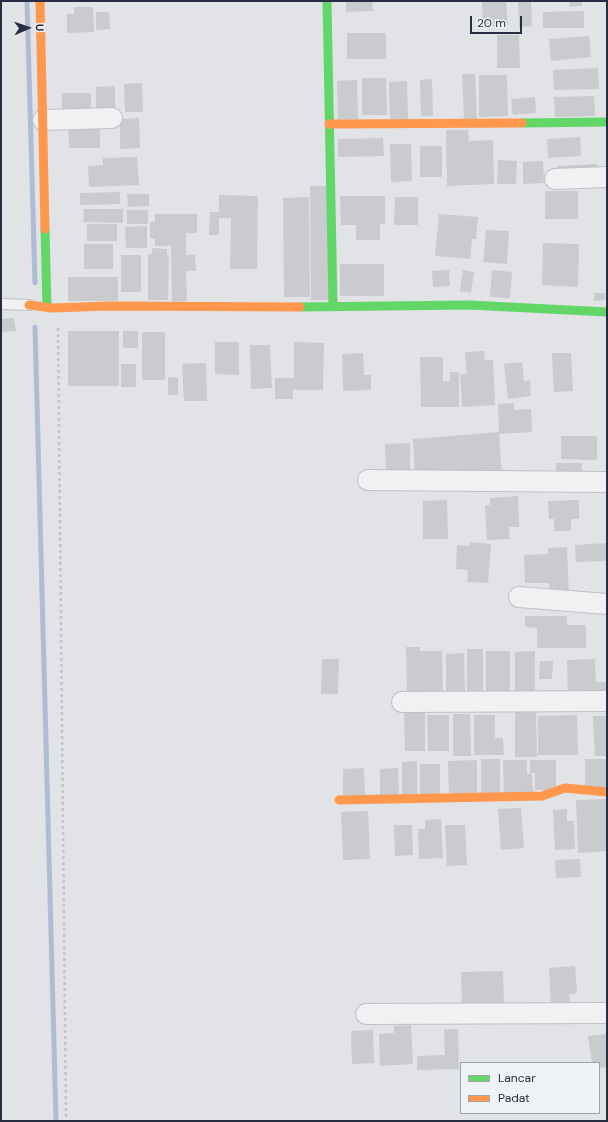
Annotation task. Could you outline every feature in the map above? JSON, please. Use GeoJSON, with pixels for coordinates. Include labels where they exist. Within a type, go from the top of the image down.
{"type":"FeatureCollection","features":[{"type":"Feature","properties":{"kind":"street"},"geometry":{"type":"LineString","coordinates":[[40,1],[43,120],[44,306]]}},
{"type":"Feature","properties":{"kind":"street"},"geometry":{"type":"LineString","coordinates":[[327,1],[333,307]]}},
{"type":"Feature","properties":{"kind":"street"},"geometry":{"type":"LineString","coordinates":[[43,120],[112,118]]}},
{"type":"Feature","properties":{"kind":"street"},"geometry":{"type":"LineString","coordinates":[[329,124],[607,122]]}},
{"type":"Feature","properties":{"kind":"street"},"geometry":{"type":"LineString","coordinates":[[554,179],[607,177]]}},
{"type":"Feature","properties":{"kind":"street"},"geometry":{"type":"LineString","coordinates":[[29,305],[58,307],[333,307],[470,305],[607,312]]}},
{"type":"Feature","properties":{"kind":"street"},"geometry":{"type":"LineString","coordinates":[[368,480],[607,482]]}},
{"type":"Feature","properties":{"kind":"street"},"geometry":{"type":"LineString","coordinates":[[519,597],[607,604]]}},
{"type":"Feature","properties":{"kind":"street"},"geometry":{"type":"LineString","coordinates":[[402,702],[607,701]]}},
{"type":"Feature","properties":{"kind":"street"},"geometry":{"type":"LineString","coordinates":[[339,800],[542,796],[564,788],[607,792]]}},
{"type":"Feature","properties":{"kind":"street"},"geometry":{"type":"LineString","coordinates":[[366,1014],[607,1013]]}},
{"type":"Feature","properties":{"kind":"lane"},"geometry":{"type":"LineString","coordinates":[[1,304],[29,305]]}},
{"type":"Feature","properties":{"kind":"path"},"geometry":{"type":"LineString","coordinates":[[58,307],[66,1121]]}},
{"type":"Feature","properties":{"kind":"building"},"geometry":{"type":"Polygon","coordinates":[[[346,1],[372,1],[373,11],[346,12],[346,1]]]}},
{"type":"Feature","properties":{"kind":"building"},"geometry":{"type":"Polygon","coordinates":[[[482,1],[506,1],[508,25],[483,27],[482,1]]]}},
{"type":"Feature","properties":{"kind":"building"},"geometry":{"type":"Polygon","coordinates":[[[518,1],[531,1],[532,26],[519,27],[518,1]]]}},
{"type":"Feature","properties":{"kind":"building"},"geometry":{"type":"Polygon","coordinates":[[[569,1],[582,1],[582,6],[570,7],[569,1]]]}},
{"type":"Feature","properties":{"kind":"building"},"geometry":{"type":"Polygon","coordinates":[[[74,7],[93,7],[94,32],[67,33],[67,14],[74,14],[74,7]]]}},
{"type":"Feature","properties":{"kind":"building"},"geometry":{"type":"Polygon","coordinates":[[[584,11],[584,28],[543,28],[543,12],[584,11]]]}},
{"type":"Feature","properties":{"kind":"building"},"geometry":{"type":"Polygon","coordinates":[[[96,12],[109,12],[110,29],[96,30],[96,12]]]}},
{"type":"Feature","properties":{"kind":"building"},"geometry":{"type":"Polygon","coordinates":[[[347,33],[386,33],[386,59],[347,59],[347,33]]]}},
{"type":"Feature","properties":{"kind":"building"},"geometry":{"type":"Polygon","coordinates":[[[497,35],[519,35],[520,68],[497,68],[497,35]]]}},
{"type":"Feature","properties":{"kind":"building"},"geometry":{"type":"Polygon","coordinates":[[[589,36],[591,57],[551,61],[549,39],[589,36]]]}},
{"type":"Feature","properties":{"kind":"building"},"geometry":{"type":"Polygon","coordinates":[[[598,68],[599,89],[554,90],[553,70],[598,68]]]}},
{"type":"Feature","properties":{"kind":"building"},"geometry":{"type":"Polygon","coordinates":[[[462,74],[475,74],[477,119],[464,120],[462,74]]]}},
{"type":"Feature","properties":{"kind":"building"},"geometry":{"type":"Polygon","coordinates":[[[479,75],[507,75],[508,116],[479,117],[479,75]]]}},
{"type":"Feature","properties":{"kind":"building"},"geometry":{"type":"Polygon","coordinates":[[[362,78],[386,78],[387,115],[362,115],[362,78]]]}},
{"type":"Feature","properties":{"kind":"building"},"geometry":{"type":"Polygon","coordinates":[[[432,79],[433,116],[421,116],[420,80],[432,79]]]}},
{"type":"Feature","properties":{"kind":"building"},"geometry":{"type":"Polygon","coordinates":[[[357,80],[358,119],[338,119],[337,81],[357,80]]]}},
{"type":"Feature","properties":{"kind":"building"},"geometry":{"type":"Polygon","coordinates":[[[407,81],[408,119],[390,119],[389,82],[407,81]]]}},
{"type":"Feature","properties":{"kind":"building"},"geometry":{"type":"Polygon","coordinates":[[[142,83],[143,112],[125,112],[124,84],[142,83]]]}},
{"type":"Feature","properties":{"kind":"building"},"geometry":{"type":"Polygon","coordinates":[[[115,86],[115,115],[96,115],[96,87],[115,86]]]}},
{"type":"Feature","properties":{"kind":"building"},"geometry":{"type":"Polygon","coordinates":[[[62,93],[91,93],[91,114],[62,114],[62,93]]]}},
{"type":"Feature","properties":{"kind":"building"},"geometry":{"type":"Polygon","coordinates":[[[594,96],[595,116],[555,117],[554,97],[594,96]]]}},
{"type":"Feature","properties":{"kind":"building"},"geometry":{"type":"Polygon","coordinates":[[[535,97],[536,113],[513,115],[511,99],[535,97]]]}},
{"type":"Feature","properties":{"kind":"building"},"geometry":{"type":"Polygon","coordinates":[[[139,118],[140,148],[120,149],[120,119],[139,118]]]}},
{"type":"Feature","properties":{"kind":"building"},"geometry":{"type":"Polygon","coordinates":[[[68,125],[100,125],[100,148],[69,148],[68,125]]]}},
{"type":"Feature","properties":{"kind":"building"},"geometry":{"type":"Polygon","coordinates":[[[446,130],[468,130],[469,141],[493,140],[494,184],[447,186],[446,130]]]}},
{"type":"Feature","properties":{"kind":"building"},"geometry":{"type":"Polygon","coordinates":[[[580,137],[581,156],[548,158],[547,139],[580,137]]]}},
{"type":"Feature","properties":{"kind":"building"},"geometry":{"type":"Polygon","coordinates":[[[383,138],[384,156],[338,157],[338,139],[383,138]]]}},
{"type":"Feature","properties":{"kind":"building"},"geometry":{"type":"Polygon","coordinates":[[[390,144],[411,144],[412,181],[391,182],[390,144]]]}},
{"type":"Feature","properties":{"kind":"building"},"geometry":{"type":"Polygon","coordinates":[[[420,146],[442,146],[442,177],[420,177],[420,146]]]}},
{"type":"Feature","properties":{"kind":"building"},"geometry":{"type":"Polygon","coordinates":[[[137,157],[139,185],[89,187],[88,166],[103,165],[103,158],[137,157]]]}},
{"type":"Feature","properties":{"kind":"building"},"geometry":{"type":"Polygon","coordinates":[[[498,160],[517,161],[516,184],[497,184],[498,160]]]}},
{"type":"Feature","properties":{"kind":"building"},"geometry":{"type":"Polygon","coordinates":[[[543,161],[544,183],[523,184],[523,162],[543,161]]]}},
{"type":"Feature","properties":{"kind":"building"},"geometry":{"type":"Polygon","coordinates":[[[597,164],[598,173],[557,175],[557,166],[597,164]]]}},
{"type":"Feature","properties":{"kind":"building"},"geometry":{"type":"Polygon","coordinates":[[[310,186],[328,186],[329,300],[311,300],[310,186]]]}},
{"type":"Feature","properties":{"kind":"building"},"geometry":{"type":"Polygon","coordinates":[[[545,191],[578,191],[578,219],[545,219],[545,191]]]}},
{"type":"Feature","properties":{"kind":"building"},"geometry":{"type":"Polygon","coordinates":[[[120,192],[120,204],[80,205],[80,193],[120,192]]]}},
{"type":"Feature","properties":{"kind":"building"},"geometry":{"type":"Polygon","coordinates":[[[127,194],[149,194],[149,206],[128,207],[127,194]]]}},
{"type":"Feature","properties":{"kind":"building"},"geometry":{"type":"Polygon","coordinates":[[[219,195],[258,196],[257,269],[230,269],[231,218],[219,218],[219,235],[209,235],[210,212],[219,212],[219,195]]]}},
{"type":"Feature","properties":{"kind":"building"},"geometry":{"type":"Polygon","coordinates":[[[340,196],[385,196],[385,224],[380,224],[380,240],[356,240],[356,225],[341,225],[340,196]]]}},
{"type":"Feature","properties":{"kind":"building"},"geometry":{"type":"Polygon","coordinates":[[[309,197],[310,297],[284,297],[283,198],[309,197]]]}},
{"type":"Feature","properties":{"kind":"building"},"geometry":{"type":"Polygon","coordinates":[[[395,197],[418,197],[418,225],[394,225],[395,197]]]}},
{"type":"Feature","properties":{"kind":"building"},"geometry":{"type":"Polygon","coordinates":[[[84,209],[123,209],[123,223],[83,222],[84,209]]]}},
{"type":"Feature","properties":{"kind":"building"},"geometry":{"type":"Polygon","coordinates":[[[127,210],[148,210],[148,224],[127,224],[127,210]]]}},
{"type":"Feature","properties":{"kind":"building"},"geometry":{"type":"Polygon","coordinates":[[[155,214],[197,214],[197,233],[186,233],[186,255],[195,255],[196,271],[186,271],[187,301],[172,302],[171,246],[155,246],[155,239],[150,238],[150,222],[155,222],[155,214]]]}},
{"type":"Feature","properties":{"kind":"building"},"geometry":{"type":"Polygon","coordinates":[[[439,214],[478,217],[476,239],[472,239],[470,259],[435,256],[439,214]]]}},
{"type":"Feature","properties":{"kind":"building"},"geometry":{"type":"Polygon","coordinates":[[[87,224],[117,224],[117,241],[87,241],[87,224]]]}},
{"type":"Feature","properties":{"kind":"building"},"geometry":{"type":"Polygon","coordinates":[[[147,226],[147,248],[126,248],[125,227],[147,226]]]}},
{"type":"Feature","properties":{"kind":"building"},"geometry":{"type":"Polygon","coordinates":[[[486,230],[509,231],[507,264],[483,262],[486,230]]]}},
{"type":"Feature","properties":{"kind":"building"},"geometry":{"type":"Polygon","coordinates":[[[543,243],[579,244],[578,287],[542,285],[543,243]]]}},
{"type":"Feature","properties":{"kind":"building"},"geometry":{"type":"Polygon","coordinates":[[[84,244],[113,244],[113,269],[84,269],[84,244]]]}},
{"type":"Feature","properties":{"kind":"building"},"geometry":{"type":"Polygon","coordinates":[[[152,248],[167,249],[167,255],[169,255],[168,300],[148,300],[148,254],[152,254],[152,248]]]}},
{"type":"Feature","properties":{"kind":"building"},"geometry":{"type":"Polygon","coordinates":[[[121,255],[141,255],[141,292],[121,292],[121,255]]]}},
{"type":"Feature","properties":{"kind":"building"},"geometry":{"type":"Polygon","coordinates":[[[340,264],[384,264],[384,296],[340,296],[340,264]]]}},
{"type":"Feature","properties":{"kind":"building"},"geometry":{"type":"Polygon","coordinates":[[[449,270],[450,286],[433,287],[432,271],[449,270]]]}},
{"type":"Feature","properties":{"kind":"building"},"geometry":{"type":"Polygon","coordinates":[[[463,270],[474,272],[471,293],[460,291],[463,270]]]}},
{"type":"Feature","properties":{"kind":"building"},"geometry":{"type":"Polygon","coordinates":[[[492,270],[512,272],[510,298],[490,297],[492,270]]]}},
{"type":"Feature","properties":{"kind":"building"},"geometry":{"type":"Polygon","coordinates":[[[68,277],[118,277],[118,301],[68,301],[68,277]]]}},
{"type":"Feature","properties":{"kind":"building"},"geometry":{"type":"Polygon","coordinates":[[[594,293],[605,293],[605,300],[594,301],[594,293]]]}},
{"type":"Feature","properties":{"kind":"building"},"geometry":{"type":"Polygon","coordinates":[[[14,318],[16,331],[1,332],[1,319],[14,318]]]}},
{"type":"Feature","properties":{"kind":"building"},"geometry":{"type":"Polygon","coordinates":[[[68,331],[119,331],[119,386],[68,386],[68,331]]]}},
{"type":"Feature","properties":{"kind":"building"},"geometry":{"type":"Polygon","coordinates":[[[123,331],[138,331],[138,348],[123,348],[123,331]]]}},
{"type":"Feature","properties":{"kind":"building"},"geometry":{"type":"Polygon","coordinates":[[[142,332],[165,332],[165,380],[142,380],[142,332]]]}},
{"type":"Feature","properties":{"kind":"building"},"geometry":{"type":"Polygon","coordinates":[[[215,342],[239,342],[239,375],[215,374],[215,342]]]}},
{"type":"Feature","properties":{"kind":"building"},"geometry":{"type":"Polygon","coordinates":[[[294,342],[324,343],[323,390],[293,390],[293,399],[275,399],[275,378],[294,378],[294,342]]]}},
{"type":"Feature","properties":{"kind":"building"},"geometry":{"type":"Polygon","coordinates":[[[250,345],[270,345],[272,388],[251,389],[250,345]]]}},
{"type":"Feature","properties":{"kind":"building"},"geometry":{"type":"Polygon","coordinates":[[[484,351],[485,360],[493,360],[495,405],[462,407],[460,374],[467,374],[465,352],[484,351]]]}},
{"type":"Feature","properties":{"kind":"building"},"geometry":{"type":"Polygon","coordinates":[[[363,353],[364,375],[371,375],[371,390],[343,391],[342,354],[363,353]]]}},
{"type":"Feature","properties":{"kind":"building"},"geometry":{"type":"Polygon","coordinates":[[[552,353],[571,353],[573,391],[554,392],[552,353]]]}},
{"type":"Feature","properties":{"kind":"building"},"geometry":{"type":"Polygon","coordinates":[[[420,357],[443,357],[443,381],[450,381],[450,372],[459,372],[459,407],[421,407],[420,357]]]}},
{"type":"Feature","properties":{"kind":"building"},"geometry":{"type":"Polygon","coordinates":[[[522,362],[524,381],[530,380],[531,396],[508,399],[504,364],[522,362]]]}},
{"type":"Feature","properties":{"kind":"building"},"geometry":{"type":"Polygon","coordinates":[[[206,363],[207,401],[184,401],[182,364],[206,363]]]}},
{"type":"Feature","properties":{"kind":"building"},"geometry":{"type":"Polygon","coordinates":[[[121,364],[136,364],[136,387],[121,387],[121,364]]]}},
{"type":"Feature","properties":{"kind":"building"},"geometry":{"type":"Polygon","coordinates":[[[168,377],[178,378],[178,395],[168,395],[168,377]]]}},
{"type":"Feature","properties":{"kind":"building"},"geometry":{"type":"Polygon","coordinates":[[[514,403],[514,410],[531,409],[532,432],[499,434],[502,476],[469,479],[468,470],[415,474],[413,439],[499,432],[498,404],[514,403]]]}},
{"type":"Feature","properties":{"kind":"building"},"geometry":{"type":"Polygon","coordinates":[[[561,436],[597,436],[597,460],[561,459],[561,436]]]}},
{"type":"Feature","properties":{"kind":"building"},"geometry":{"type":"Polygon","coordinates":[[[410,443],[410,475],[386,476],[385,444],[410,443]]]}},
{"type":"Feature","properties":{"kind":"building"},"geometry":{"type":"Polygon","coordinates":[[[556,463],[582,463],[582,481],[556,481],[556,463]]]}},
{"type":"Feature","properties":{"kind":"building"},"geometry":{"type":"Polygon","coordinates":[[[518,496],[519,527],[509,527],[510,539],[487,540],[485,505],[490,505],[490,498],[518,496]]]}},
{"type":"Feature","properties":{"kind":"building"},"geometry":{"type":"Polygon","coordinates":[[[447,500],[448,539],[423,539],[423,501],[447,500]]]}},
{"type":"Feature","properties":{"kind":"building"},"geometry":{"type":"Polygon","coordinates":[[[579,500],[579,519],[571,519],[571,531],[554,531],[554,519],[549,519],[548,501],[579,500]]]}},
{"type":"Feature","properties":{"kind":"building"},"geometry":{"type":"Polygon","coordinates":[[[470,542],[491,544],[488,583],[467,582],[468,570],[456,569],[457,545],[469,546],[470,542]]]}},
{"type":"Feature","properties":{"kind":"building"},"geometry":{"type":"Polygon","coordinates":[[[607,543],[607,561],[576,562],[575,545],[607,543]]]}},
{"type":"Feature","properties":{"kind":"building"},"geometry":{"type":"Polygon","coordinates":[[[567,547],[569,597],[549,598],[549,583],[525,583],[524,555],[548,554],[548,548],[567,547]]]}},
{"type":"Feature","properties":{"kind":"building"},"geometry":{"type":"Polygon","coordinates":[[[525,616],[567,616],[567,625],[586,625],[586,648],[537,648],[537,628],[525,627],[525,616]]]}},
{"type":"Feature","properties":{"kind":"building"},"geometry":{"type":"Polygon","coordinates":[[[406,647],[420,647],[420,651],[442,651],[443,696],[407,696],[406,647]]]}},
{"type":"Feature","properties":{"kind":"building"},"geometry":{"type":"Polygon","coordinates":[[[467,649],[483,649],[483,697],[467,697],[467,649]]]}},
{"type":"Feature","properties":{"kind":"building"},"geometry":{"type":"Polygon","coordinates":[[[486,651],[510,651],[510,698],[486,698],[486,651]]]}},
{"type":"Feature","properties":{"kind":"building"},"geometry":{"type":"Polygon","coordinates":[[[535,651],[535,696],[515,696],[515,652],[535,651]]]}},
{"type":"Feature","properties":{"kind":"building"},"geometry":{"type":"Polygon","coordinates":[[[464,653],[465,695],[446,695],[446,654],[464,653]]]}},
{"type":"Feature","properties":{"kind":"building"},"geometry":{"type":"Polygon","coordinates":[[[322,659],[339,659],[338,694],[321,694],[322,659]]]}},
{"type":"Feature","properties":{"kind":"building"},"geometry":{"type":"Polygon","coordinates":[[[595,659],[596,682],[607,682],[607,697],[568,697],[567,660],[595,659]]]}},
{"type":"Feature","properties":{"kind":"building"},"geometry":{"type":"Polygon","coordinates":[[[540,661],[553,661],[552,679],[539,679],[540,661]]]}},
{"type":"Feature","properties":{"kind":"building"},"geometry":{"type":"Polygon","coordinates":[[[515,708],[536,708],[537,757],[515,757],[515,708]]]}},
{"type":"Feature","properties":{"kind":"building"},"geometry":{"type":"Polygon","coordinates":[[[404,713],[425,713],[425,751],[405,751],[404,713]]]}},
{"type":"Feature","properties":{"kind":"building"},"geometry":{"type":"Polygon","coordinates":[[[453,714],[470,714],[471,756],[453,756],[453,714]]]}},
{"type":"Feature","properties":{"kind":"building"},"geometry":{"type":"Polygon","coordinates":[[[427,715],[449,715],[449,751],[428,751],[427,715]]]}},
{"type":"Feature","properties":{"kind":"building"},"geometry":{"type":"Polygon","coordinates":[[[474,715],[495,715],[495,738],[503,738],[504,755],[474,755],[474,715]]]}},
{"type":"Feature","properties":{"kind":"building"},"geometry":{"type":"Polygon","coordinates":[[[577,715],[578,755],[538,755],[538,716],[577,715]]]}},
{"type":"Feature","properties":{"kind":"building"},"geometry":{"type":"Polygon","coordinates":[[[593,716],[607,716],[607,756],[595,756],[593,716]]]}},
{"type":"Feature","properties":{"kind":"building"},"geometry":{"type":"Polygon","coordinates":[[[481,759],[500,759],[500,796],[481,796],[481,759]]]}},
{"type":"Feature","properties":{"kind":"building"},"geometry":{"type":"Polygon","coordinates":[[[585,759],[607,759],[607,788],[585,787],[585,759]]]}},
{"type":"Feature","properties":{"kind":"building"},"geometry":{"type":"Polygon","coordinates":[[[477,760],[477,795],[449,795],[448,761],[477,760]]]}},
{"type":"Feature","properties":{"kind":"building"},"geometry":{"type":"Polygon","coordinates":[[[503,760],[527,760],[527,774],[532,774],[533,795],[504,795],[503,760]]]}},
{"type":"Feature","properties":{"kind":"building"},"geometry":{"type":"Polygon","coordinates":[[[530,760],[556,760],[556,790],[535,790],[535,773],[530,773],[530,760]]]}},
{"type":"Feature","properties":{"kind":"building"},"geometry":{"type":"Polygon","coordinates":[[[417,761],[417,796],[402,796],[402,762],[417,761]]]}},
{"type":"Feature","properties":{"kind":"building"},"geometry":{"type":"Polygon","coordinates":[[[420,764],[440,764],[440,795],[420,795],[420,764]]]}},
{"type":"Feature","properties":{"kind":"building"},"geometry":{"type":"Polygon","coordinates":[[[364,768],[365,795],[343,796],[343,769],[364,768]]]}},
{"type":"Feature","properties":{"kind":"building"},"geometry":{"type":"Polygon","coordinates":[[[398,768],[399,797],[380,798],[380,769],[398,768]]]}},
{"type":"Feature","properties":{"kind":"building"},"geometry":{"type":"Polygon","coordinates":[[[607,799],[607,851],[578,853],[576,800],[607,799]]]}},
{"type":"Feature","properties":{"kind":"building"},"geometry":{"type":"Polygon","coordinates":[[[521,808],[524,848],[501,850],[498,809],[521,808]]]}},
{"type":"Feature","properties":{"kind":"building"},"geometry":{"type":"Polygon","coordinates":[[[567,809],[567,821],[574,821],[575,849],[555,850],[553,810],[567,809]]]}},
{"type":"Feature","properties":{"kind":"building"},"geometry":{"type":"Polygon","coordinates":[[[368,811],[370,859],[343,860],[341,812],[368,811]]]}},
{"type":"Feature","properties":{"kind":"building"},"geometry":{"type":"Polygon","coordinates":[[[441,819],[443,858],[419,859],[418,829],[425,829],[425,820],[441,819]]]}},
{"type":"Feature","properties":{"kind":"building"},"geometry":{"type":"Polygon","coordinates":[[[394,825],[412,825],[413,855],[395,856],[394,825]]]}},
{"type":"Feature","properties":{"kind":"building"},"geometry":{"type":"Polygon","coordinates":[[[445,825],[465,825],[467,865],[447,866],[445,825]]]}},
{"type":"Feature","properties":{"kind":"building"},"geometry":{"type":"Polygon","coordinates":[[[580,859],[581,877],[556,878],[555,860],[580,859]]]}},
{"type":"Feature","properties":{"kind":"building"},"geometry":{"type":"Polygon","coordinates":[[[575,966],[577,993],[569,994],[570,1005],[551,1005],[549,968],[575,966]]]}},
{"type":"Feature","properties":{"kind":"building"},"geometry":{"type":"Polygon","coordinates":[[[503,971],[504,1007],[462,1008],[461,972],[503,971]]]}},
{"type":"Feature","properties":{"kind":"building"},"geometry":{"type":"Polygon","coordinates":[[[411,1025],[413,1064],[380,1066],[379,1034],[394,1033],[394,1026],[411,1025]]]}},
{"type":"Feature","properties":{"kind":"building"},"geometry":{"type":"Polygon","coordinates":[[[444,1029],[458,1029],[459,1069],[417,1070],[417,1056],[445,1055],[444,1029]]]}},
{"type":"Feature","properties":{"kind":"building"},"geometry":{"type":"Polygon","coordinates":[[[373,1030],[374,1063],[352,1064],[351,1031],[373,1030]]]}},
{"type":"Feature","properties":{"kind":"building"},"geometry":{"type":"Polygon","coordinates":[[[607,1034],[607,1067],[600,1068],[600,1062],[592,1062],[588,1036],[607,1034]]]}},
{"type":"Feature","properties":{"kind":"waterway"},"geometry":{"type":"LineString","coordinates":[[27,1],[35,283]]}},
{"type":"Feature","properties":{"kind":"waterway"},"geometry":{"type":"LineString","coordinates":[[35,327],[56,1121]]}},
{"type":"Feature","properties":{"kind":"traffic: fast"},"geometry":{"type":"LineString","coordinates":[[327,1],[333,307]]}},
{"type":"Feature","properties":{"kind":"traffic: fast"},"geometry":{"type":"LineString","coordinates":[[522,123],[607,122]]}},
{"type":"Feature","properties":{"kind":"traffic: fast"},"geometry":{"type":"LineString","coordinates":[[45,229],[47,307]]}},
{"type":"Feature","properties":{"kind":"traffic: fast"},"geometry":{"type":"LineString","coordinates":[[300,307],[470,305],[607,312]]}},
{"type":"Feature","properties":{"kind":"traffic: slow"},"geometry":{"type":"LineString","coordinates":[[40,1],[45,229]]}},
{"type":"Feature","properties":{"kind":"traffic: slow"},"geometry":{"type":"LineString","coordinates":[[329,124],[522,123]]}},
{"type":"Feature","properties":{"kind":"traffic: slow"},"geometry":{"type":"LineString","coordinates":[[29,305],[52,308],[108,306],[300,307]]}},
{"type":"Feature","properties":{"kind":"traffic: slow"},"geometry":{"type":"LineString","coordinates":[[339,800],[542,796],[565,788],[607,792]]}}]}
